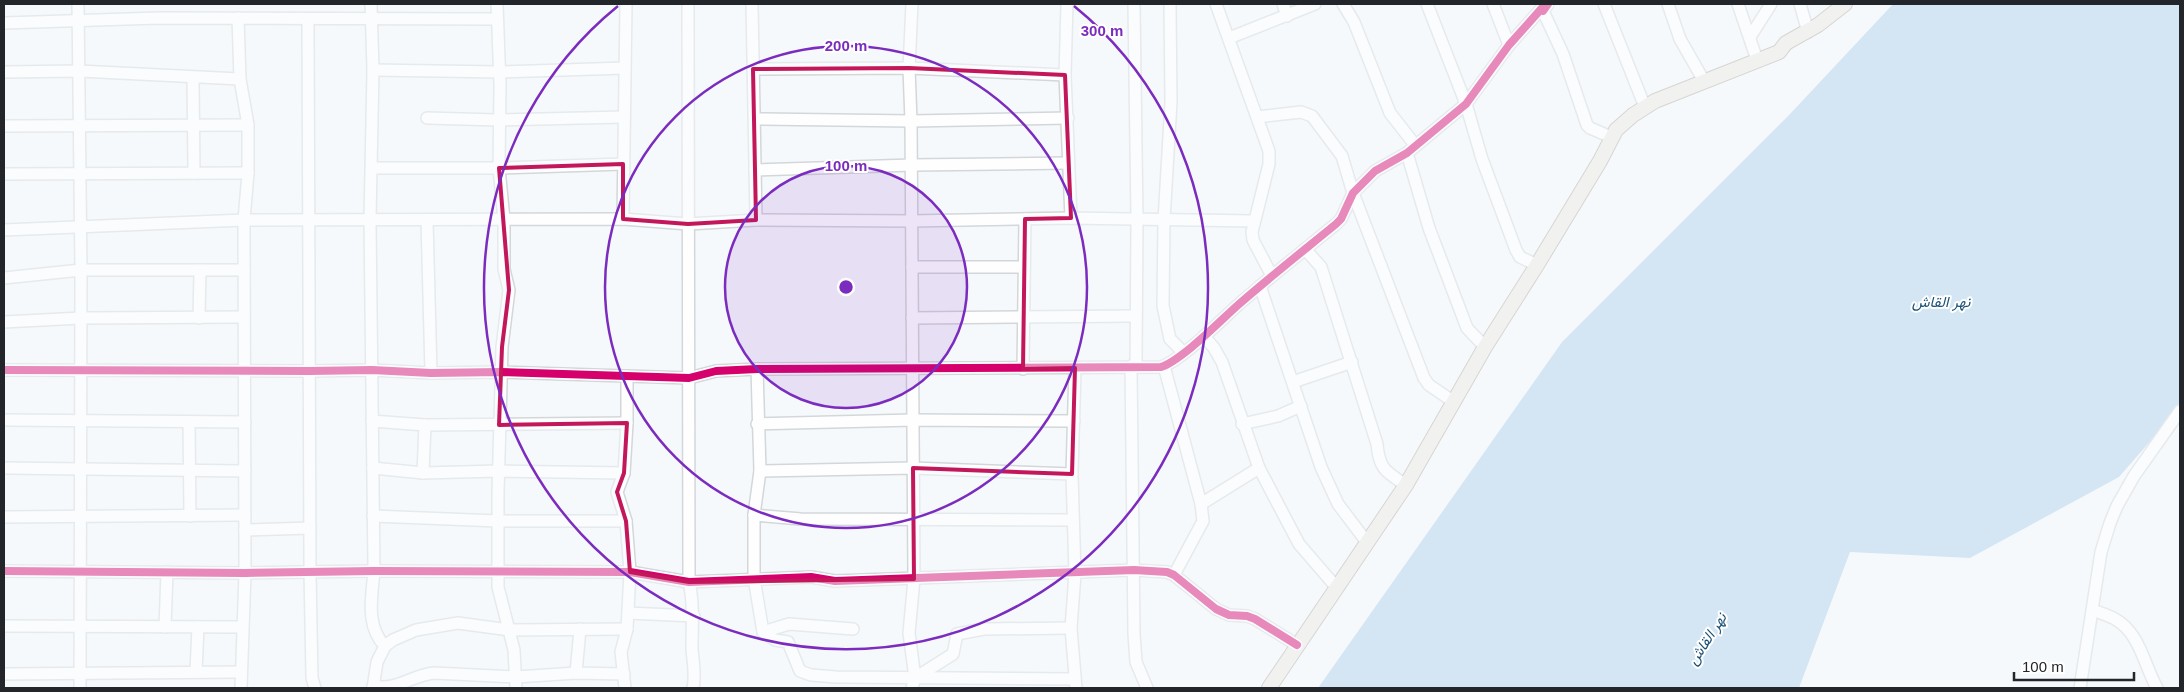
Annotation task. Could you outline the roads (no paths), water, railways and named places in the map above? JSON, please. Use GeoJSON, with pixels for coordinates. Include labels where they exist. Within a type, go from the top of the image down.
{"type":"FeatureCollection","features":[{"type":"Feature","properties":{"kind":"main road"},"geometry":{"type":"LineString","coordinates":[[1269,688],[1337,588],[1366,541],[1406,485],[1485,347],[1600,161],[1611,137],[1624,123],[1645,107],[1661,98],[1778,52],[1786,43],[1808,32],[1844,4]]}},
{"type":"Feature","properties":{"kind":"street"},"geometry":{"type":"LineString","coordinates":[[78,4],[81,270],[80,688]]}},
{"type":"Feature","properties":{"kind":"street"},"geometry":{"type":"LineString","coordinates":[[371,4],[373,70],[370,220],[374,516],[372,624],[384,646]]}},
{"type":"Feature","properties":{"kind":"street"},"geometry":{"type":"LineString","coordinates":[[497,4],[499,168],[504,220],[504,268],[509,290],[504,318],[499,425],[498,587],[510,630],[516,683]]}},
{"type":"Feature","properties":{"kind":"street"},"geometry":{"type":"LineString","coordinates":[[623,219],[626,4]]}},
{"type":"Feature","properties":{"kind":"street"},"geometry":{"type":"LineString","coordinates":[[688,4],[689,582],[694,616],[692,650],[695,679],[693,688]]}},
{"type":"Feature","properties":{"kind":"street"},"geometry":{"type":"LineString","coordinates":[[752,4],[756,220]]}},
{"type":"Feature","properties":{"kind":"street"},"geometry":{"type":"LineString","coordinates":[[912,4],[909,68],[912,165],[912,519],[914,578],[909,633],[914,683]]}},
{"type":"Feature","properties":{"kind":"street"},"geometry":{"type":"LineString","coordinates":[[1067,4],[1065,75],[1071,218]]}},
{"type":"Feature","properties":{"kind":"street"},"geometry":{"type":"LineString","coordinates":[[1134,4],[1137,219],[1136,316],[1133,366],[1134,634],[1136,662],[1147,688]]}},
{"type":"Feature","properties":{"kind":"street"},"geometry":{"type":"LineString","coordinates":[[1170,4],[1171,102],[1164,220],[1164,306],[1170,339],[1183,352]]}},
{"type":"Feature","properties":{"kind":"street"},"geometry":{"type":"LineString","coordinates":[[1216,4],[1270,157],[1253,222],[1253,240],[1272,276]]}},
{"type":"Feature","properties":{"kind":"street"},"geometry":{"type":"LineString","coordinates":[[1283,4],[1287,16]]}},
{"type":"Feature","properties":{"kind":"street"},"geometry":{"type":"LineString","coordinates":[[1229,38],[1315,4]]}},
{"type":"Feature","properties":{"kind":"street"},"geometry":{"type":"LineString","coordinates":[[1343,4],[1354,22],[1390,113],[1411,149],[1429,228],[1467,328],[1485,347]]}},
{"type":"Feature","properties":{"kind":"street"},"geometry":{"type":"LineString","coordinates":[[1427,4],[1466,104],[1482,160],[1516,250],[1520,257],[1537,265]]}},
{"type":"Feature","properties":{"kind":"street"},"geometry":{"type":"LineString","coordinates":[[1493,4],[1509,45]]}},
{"type":"Feature","properties":{"kind":"street"},"geometry":{"type":"LineString","coordinates":[[1604,4],[1645,107]]}},
{"type":"Feature","properties":{"kind":"street"},"geometry":{"type":"LineString","coordinates":[[1668,4],[1680,39],[1704,82]]}},
{"type":"Feature","properties":{"kind":"street"},"geometry":{"type":"LineString","coordinates":[[1738,4],[1757,60]]}},
{"type":"Feature","properties":{"kind":"street"},"geometry":{"type":"LineString","coordinates":[[1750,37],[1771,4]]}},
{"type":"Feature","properties":{"kind":"street"},"geometry":{"type":"LineString","coordinates":[[1800,4],[1808,32]]}},
{"type":"Feature","properties":{"kind":"street"},"geometry":{"type":"LineString","coordinates":[[4,370],[372,370],[431,373],[501,372],[689,378],[716,371],[757,369],[1023,369],[1164,366],[1204,336],[1260,286],[1341,219],[1352,193],[1375,171],[1411,149],[1466,104],[1509,45],[1544,6],[1563,54],[1587,125],[1611,137]]}},
{"type":"Feature","properties":{"kind":"street"},"geometry":{"type":"LineString","coordinates":[[4,23],[158,18],[497,19]]}},
{"type":"Feature","properties":{"kind":"street"},"geometry":{"type":"LineString","coordinates":[[238,18],[240,78],[248,125],[248,173],[244,220],[245,573],[241,688]]}},
{"type":"Feature","properties":{"kind":"street"},"geometry":{"type":"LineString","coordinates":[[308,19],[310,572],[312,678],[315,688]]}},
{"type":"Feature","properties":{"kind":"street"},"geometry":{"type":"LineString","coordinates":[[373,70],[499,72],[625,68]]}},
{"type":"Feature","properties":{"kind":"street"},"geometry":{"type":"LineString","coordinates":[[754,69],[909,68],[1065,75]]}},
{"type":"Feature","properties":{"kind":"street"},"geometry":{"type":"LineString","coordinates":[[4,72],[79,72],[194,78],[240,78]]}},
{"type":"Feature","properties":{"kind":"street"},"geometry":{"type":"LineString","coordinates":[[194,78],[194,173]]}},
{"type":"Feature","properties":{"kind":"street"},"geometry":{"type":"LineString","coordinates":[[1257,117],[1301,112],[1312,116],[1342,156],[1352,193],[1424,378],[1429,385],[1454,402]]}},
{"type":"Feature","properties":{"kind":"street"},"geometry":{"type":"LineString","coordinates":[[427,118],[498,120],[624,117]]}},
{"type":"Feature","properties":{"kind":"street"},"geometry":{"type":"LineString","coordinates":[[755,118],[911,121],[1068,118]]}},
{"type":"Feature","properties":{"kind":"street"},"geometry":{"type":"LineString","coordinates":[[4,126],[248,125]]}},
{"type":"Feature","properties":{"kind":"street"},"geometry":{"type":"LineString","coordinates":[[755,170],[1068,163]]}},
{"type":"Feature","properties":{"kind":"street"},"geometry":{"type":"LineString","coordinates":[[372,168],[499,168],[623,164]]}},
{"type":"Feature","properties":{"kind":"street"},"geometry":{"type":"LineString","coordinates":[[4,174],[248,173]]}},
{"type":"Feature","properties":{"kind":"street"},"geometry":{"type":"LineString","coordinates":[[4,230],[80,225],[244,220],[623,219],[688,224],[756,220],[911,221],[1071,218],[1253,222]]}},
{"type":"Feature","properties":{"kind":"street"},"geometry":{"type":"LineString","coordinates":[[1023,369],[1025,219]]}},
{"type":"Feature","properties":{"kind":"street"},"geometry":{"type":"LineString","coordinates":[[427,220],[431,373]]}},
{"type":"Feature","properties":{"kind":"street"},"geometry":{"type":"LineString","coordinates":[[1306,249],[1321,267],[1377,444],[1378,459],[1385,471],[1406,485]]}},
{"type":"Feature","properties":{"kind":"street"},"geometry":{"type":"LineString","coordinates":[[912,267],[1024,267]]}},
{"type":"Feature","properties":{"kind":"street"},"geometry":{"type":"LineString","coordinates":[[4,278],[81,270],[244,270]]}},
{"type":"Feature","properties":{"kind":"street"},"geometry":{"type":"LineString","coordinates":[[199,318],[200,270]]}},
{"type":"Feature","properties":{"kind":"street"},"geometry":{"type":"LineString","coordinates":[[1260,286],[1322,467],[1338,504],[1366,541]]}},
{"type":"Feature","properties":{"kind":"street"},"geometry":{"type":"LineString","coordinates":[[912,318],[1136,316]]}},
{"type":"Feature","properties":{"kind":"street"},"geometry":{"type":"LineString","coordinates":[[4,322],[81,318],[244,318]]}},
{"type":"Feature","properties":{"kind":"street"},"geometry":{"type":"LineString","coordinates":[[1204,336],[1222,362],[1242,424],[1259,468],[1298,544],[1337,588]]}},
{"type":"Feature","properties":{"kind":"street"},"geometry":{"type":"LineString","coordinates":[[1293,382],[1352,362]]}},
{"type":"Feature","properties":{"kind":"street"},"geometry":{"type":"LineString","coordinates":[[1164,366],[1201,504],[1203,521],[1174,575]]}},
{"type":"Feature","properties":{"kind":"street"},"geometry":{"type":"LineString","coordinates":[[757,369],[757,424],[760,471],[754,515],[754,578],[763,632],[775,640],[788,642],[800,671],[836,677],[914,683],[1076,683],[1071,628],[1075,574],[1072,474],[1075,368]]}},
{"type":"Feature","properties":{"kind":"street"},"geometry":{"type":"LineString","coordinates":[[625,688],[621,652],[626,630],[630,572],[626,521],[616,492],[624,473],[627,376]]}},
{"type":"Feature","properties":{"kind":"street"},"geometry":{"type":"LineString","coordinates":[[1242,424],[1278,416],[1301,406]]}},
{"type":"Feature","properties":{"kind":"street"},"geometry":{"type":"LineString","coordinates":[[2080,688],[2101,552],[2117,506],[2151,450],[2180,411]]}},
{"type":"Feature","properties":{"kind":"street"},"geometry":{"type":"LineString","coordinates":[[4,420],[244,422]]}},
{"type":"Feature","properties":{"kind":"street"},"geometry":{"type":"LineString","coordinates":[[757,424],[913,420],[1074,421]]}},
{"type":"Feature","properties":{"kind":"street"},"geometry":{"type":"LineString","coordinates":[[372,421],[425,425],[627,423]]}},
{"type":"Feature","properties":{"kind":"street"},"geometry":{"type":"LineString","coordinates":[[189,422],[190,516]]}},
{"type":"Feature","properties":{"kind":"street"},"geometry":{"type":"LineString","coordinates":[[423,473],[425,425]]}},
{"type":"Feature","properties":{"kind":"street"},"geometry":{"type":"LineString","coordinates":[[4,468],[245,471]]}},
{"type":"Feature","properties":{"kind":"street"},"geometry":{"type":"LineString","coordinates":[[373,468],[423,473],[498,471],[624,473]]}},
{"type":"Feature","properties":{"kind":"street"},"geometry":{"type":"LineString","coordinates":[[760,471],[913,468],[1072,474]]}},
{"type":"Feature","properties":{"kind":"street"},"geometry":{"type":"LineString","coordinates":[[1201,504],[1259,468]]}},
{"type":"Feature","properties":{"kind":"street"},"geometry":{"type":"LineString","coordinates":[[4,517],[80,518],[245,515]]}},
{"type":"Feature","properties":{"kind":"street"},"geometry":{"type":"LineString","coordinates":[[754,515],[801,519],[1073,520]]}},
{"type":"Feature","properties":{"kind":"street"},"geometry":{"type":"LineString","coordinates":[[374,516],[498,521],[626,521]]}},
{"type":"Feature","properties":{"kind":"street"},"geometry":{"type":"LineString","coordinates":[[245,530],[310,528]]}},
{"type":"Feature","properties":{"kind":"street"},"geometry":{"type":"LineString","coordinates":[[4,570],[245,573],[374,570],[630,572],[689,582],[811,577],[835,581],[1075,574],[1134,570],[1168,572],[1216,609],[1229,615],[1247,616],[1256,619],[1297,645]]}},
{"type":"Feature","properties":{"kind":"street"},"geometry":{"type":"LineString","coordinates":[[165,627],[167,572]]}},
{"type":"Feature","properties":{"kind":"street"},"geometry":{"type":"LineString","coordinates":[[2093,610],[2115,618],[2128,630],[2140,649],[2156,688]]}},
{"type":"Feature","properties":{"kind":"street"},"geometry":{"type":"LineString","coordinates":[[628,612],[694,616]]}},
{"type":"Feature","properties":{"kind":"street"},"geometry":{"type":"LineString","coordinates":[[624,674],[576,674],[516,683],[434,673],[422,675],[391,687],[373,687],[377,662],[384,646],[406,634],[439,625],[458,623],[510,630],[626,630]]}},
{"type":"Feature","properties":{"kind":"street"},"geometry":{"type":"LineString","coordinates":[[763,632],[789,624],[853,629]]}},
{"type":"Feature","properties":{"kind":"street"},"geometry":{"type":"LineString","coordinates":[[4,626],[242,627]]}},
{"type":"Feature","properties":{"kind":"street"},"geometry":{"type":"LineString","coordinates":[[196,672],[198,627]]}},
{"type":"Feature","properties":{"kind":"street"},"geometry":{"type":"LineString","coordinates":[[914,683],[953,654],[957,634],[984,629],[1071,628]]}},
{"type":"Feature","properties":{"kind":"street"},"geometry":{"type":"LineString","coordinates":[[576,674],[580,629]]}},
{"type":"Feature","properties":{"kind":"street"},"geometry":{"type":"LineString","coordinates":[[4,674],[241,672]]}},
{"type":"Feature","properties":{"kind":"water","name":"نهر القاش"},"geometry":{"type":"Polygon","coordinates":[[[1893,4],[2180,4],[2180,407],[2119,477],[1970,558],[1850,552],[1799,688],[1318,688],[1562,342],[1790,114],[1893,4]]]}}]}
